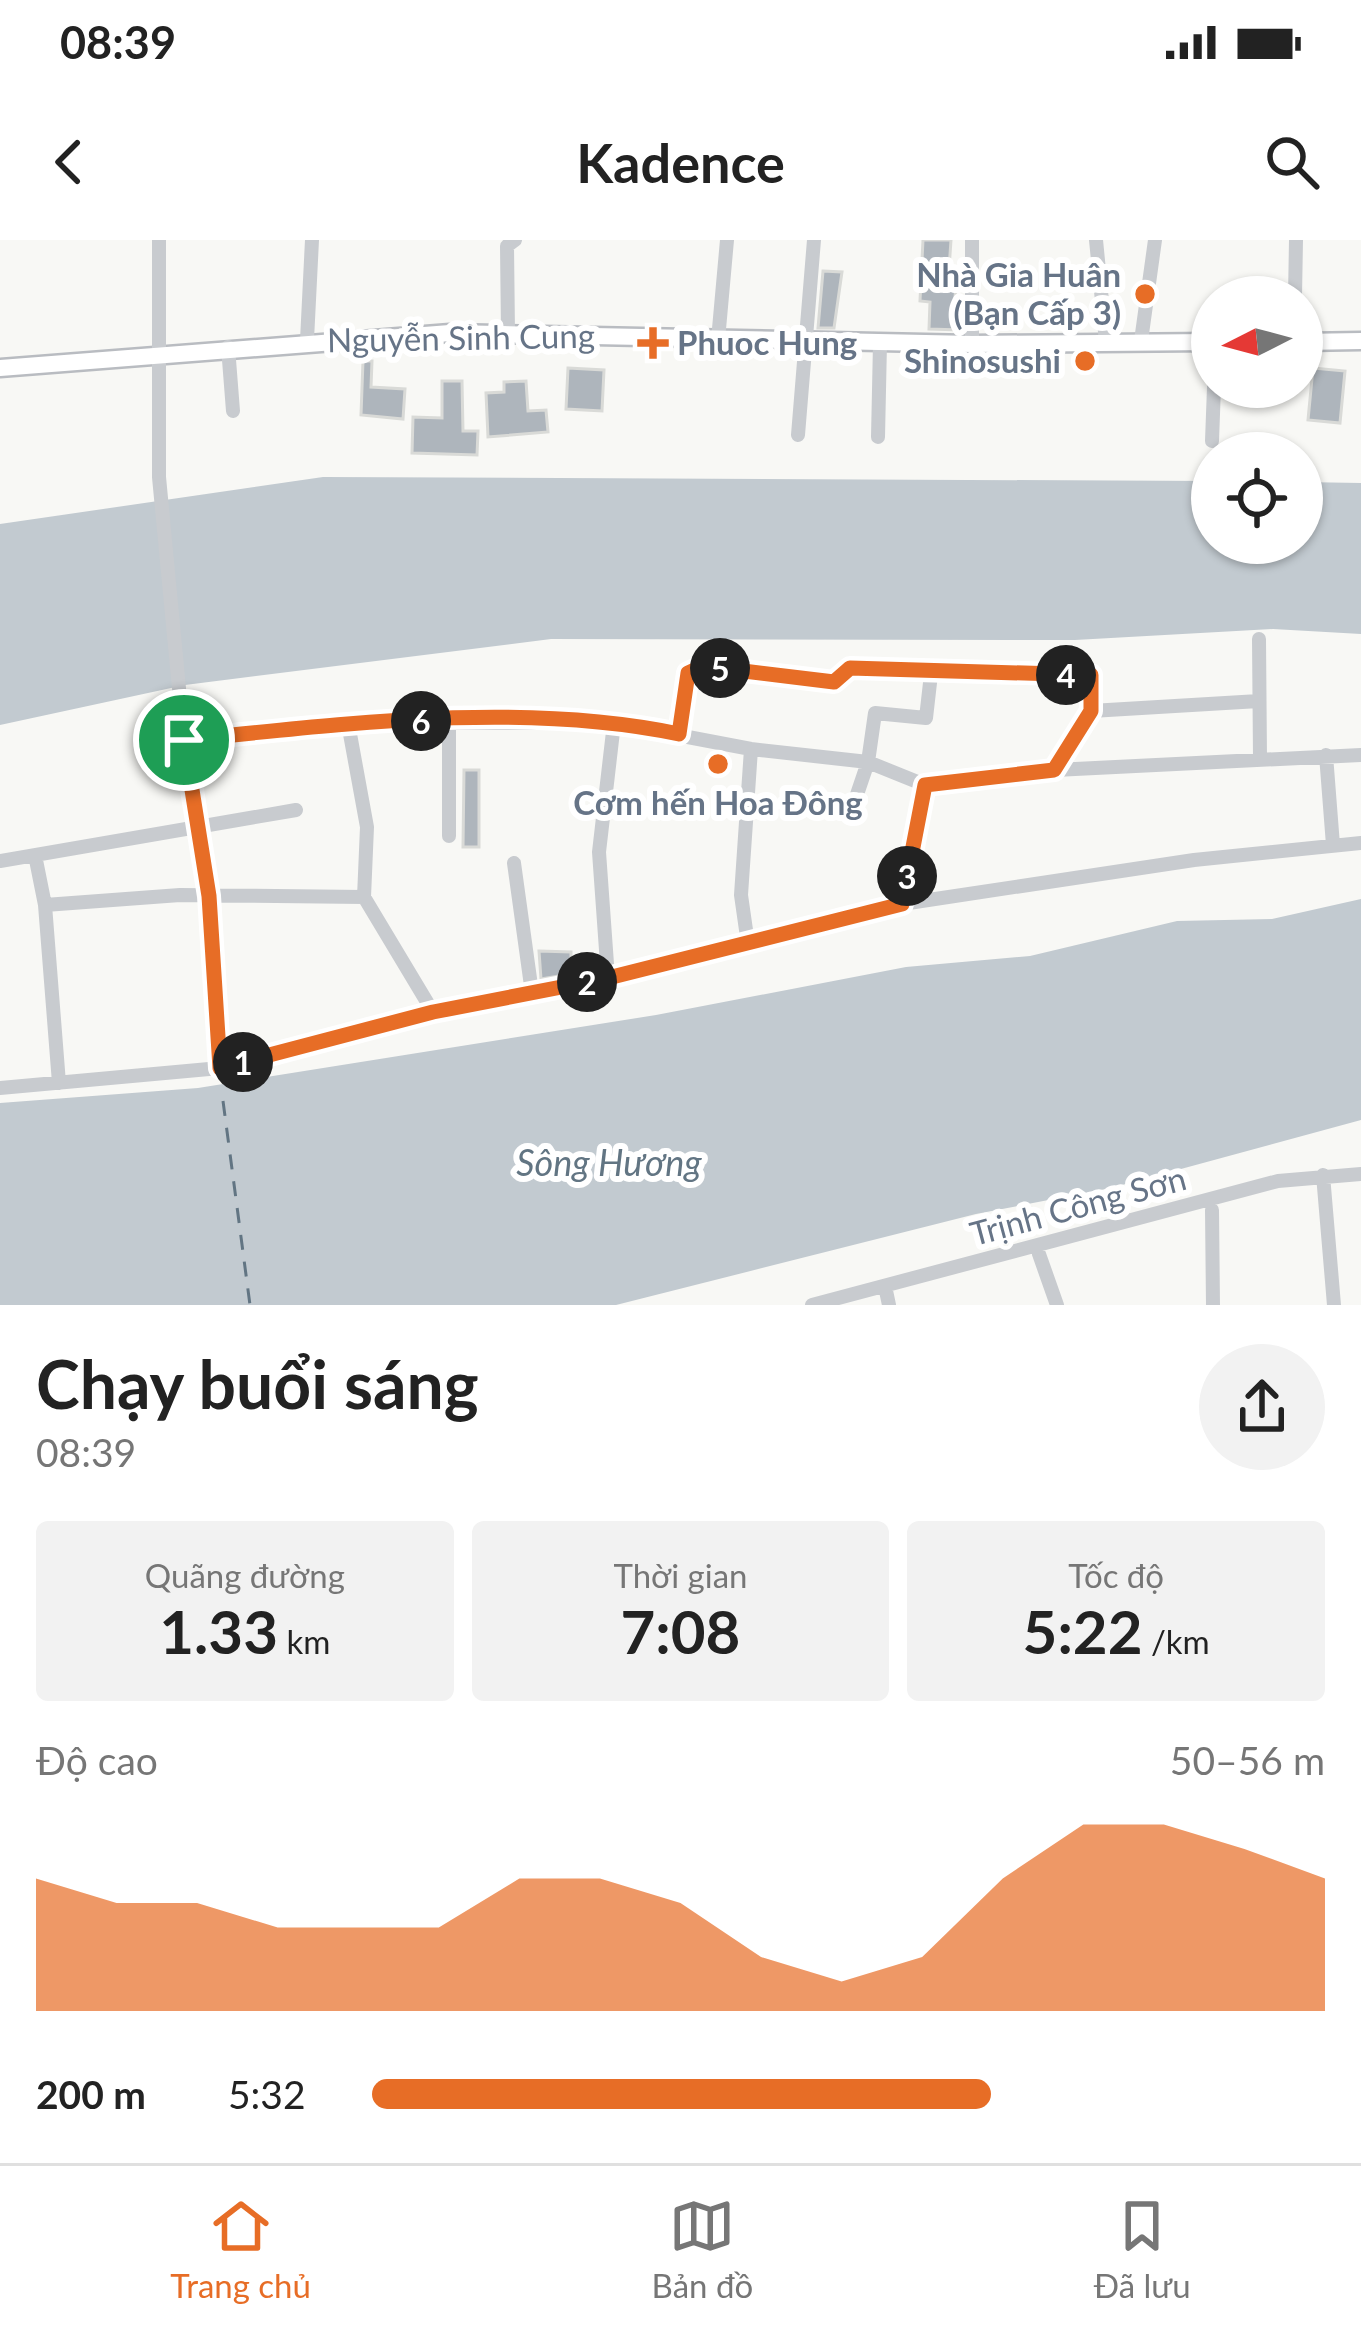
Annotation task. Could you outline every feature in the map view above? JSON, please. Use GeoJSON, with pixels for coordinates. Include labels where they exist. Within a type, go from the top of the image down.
{"type":"FeatureCollection","features":[{"type":"Feature","properties":{"kind":"main road","name":"Nguyễn Sinh Cung"},"geometry":{"type":"LineString","coordinates":[[0,368],[308,340],[508,333],[880,343],[1191,342]]}},
{"type":"Feature","properties":{"kind":"main road"},"geometry":{"type":"LineString","coordinates":[[1323,342],[1361,341]]}},
{"type":"Feature","properties":{"kind":"street"},"geometry":{"type":"LineString","coordinates":[[160,240],[159,478],[184,740],[209,896],[220,1068]]}},
{"type":"Feature","properties":{"kind":"street"},"geometry":{"type":"LineString","coordinates":[[308,340],[312,240]]}},
{"type":"Feature","properties":{"kind":"street"},"geometry":{"type":"LineString","coordinates":[[508,333],[507,246],[515,240]]}},
{"type":"Feature","properties":{"kind":"street"},"geometry":{"type":"LineString","coordinates":[[718,340],[727,240]]}},
{"type":"Feature","properties":{"kind":"street"},"geometry":{"type":"LineString","coordinates":[[798,435],[814,240]]}},
{"type":"Feature","properties":{"kind":"street"},"geometry":{"type":"LineString","coordinates":[[972,240],[972,344]]}},
{"type":"Feature","properties":{"kind":"street"},"geometry":{"type":"LineString","coordinates":[[1096,240],[1106,342]]}},
{"type":"Feature","properties":{"kind":"street"},"geometry":{"type":"LineString","coordinates":[[1141,341],[1155,240]]}},
{"type":"Feature","properties":{"kind":"street"},"geometry":{"type":"LineString","coordinates":[[1295,276],[1296,240]]}},
{"type":"Feature","properties":{"kind":"street"},"geometry":{"type":"LineString","coordinates":[[878,437],[880,343]]}},
{"type":"Feature","properties":{"kind":"street"},"geometry":{"type":"LineString","coordinates":[[227,347],[233,412]]}},
{"type":"Feature","properties":{"kind":"street"},"geometry":{"type":"LineString","coordinates":[[1259,640],[1260,758]]}},
{"type":"Feature","properties":{"kind":"street"},"geometry":{"type":"LineString","coordinates":[[679,734],[688,673],[703,666],[834,682],[850,668],[931,674],[1091,675],[1091,711],[1054,770]]}},
{"type":"Feature","properties":{"kind":"street"},"geometry":{"type":"LineString","coordinates":[[850,815],[868,762],[875,713],[926,718],[931,674]]}},
{"type":"Feature","properties":{"kind":"street"},"geometry":{"type":"LineString","coordinates":[[1091,711],[1259,700]]}},
{"type":"Feature","properties":{"kind":"street"},"geometry":{"type":"LineString","coordinates":[[448,836],[449,720]]}},
{"type":"Feature","properties":{"kind":"street"},"geometry":{"type":"LineString","coordinates":[[184,740],[348,723],[614,723],[751,749],[868,762],[925,785],[1054,770],[1361,754]]}},
{"type":"Feature","properties":{"kind":"street"},"geometry":{"type":"LineString","coordinates":[[348,723],[368,827],[364,897],[433,1012]]}},
{"type":"Feature","properties":{"kind":"street"},"geometry":{"type":"LineString","coordinates":[[608,978],[599,852],[614,723]]}},
{"type":"Feature","properties":{"kind":"street"},"geometry":{"type":"LineString","coordinates":[[748,944],[740,895],[751,749]]}},
{"type":"Feature","properties":{"kind":"street"},"geometry":{"type":"LineString","coordinates":[[1326,755],[1333,845]]}},
{"type":"Feature","properties":{"kind":"street"},"geometry":{"type":"LineString","coordinates":[[902,904],[925,785]]}},
{"type":"Feature","properties":{"kind":"street"},"geometry":{"type":"LineString","coordinates":[[0,861],[296,810]]}},
{"type":"Feature","properties":{"kind":"street"},"geometry":{"type":"LineString","coordinates":[[0,1088],[220,1068],[433,1012],[608,978],[902,904],[1135,868],[1361,843]]}},
{"type":"Feature","properties":{"kind":"street"},"geometry":{"type":"LineString","coordinates":[[35,855],[45,905],[59,1083]]}},
{"type":"Feature","properties":{"kind":"street"},"geometry":{"type":"LineString","coordinates":[[514,863],[532,993]]}},
{"type":"Feature","properties":{"kind":"street"},"geometry":{"type":"LineString","coordinates":[[45,905],[209,896],[364,897]]}},
{"type":"Feature","properties":{"kind":"street","name":"Trịnh Công Sơn"},"geometry":{"type":"LineString","coordinates":[[812,1305],[1278,1181],[1361,1174]]}},
{"type":"Feature","properties":{"kind":"street"},"geometry":{"type":"LineString","coordinates":[[1323,1175],[1334,1305]]}},
{"type":"Feature","properties":{"kind":"street"},"geometry":{"type":"LineString","coordinates":[[1212,1210],[1213,1305]]}},
{"type":"Feature","properties":{"kind":"street"},"geometry":{"type":"LineString","coordinates":[[1039,1254],[1057,1305]]}},
{"type":"Feature","properties":{"kind":"street"},"geometry":{"type":"LineString","coordinates":[[885,1286],[889,1305]]}},
{"type":"Feature","properties":{"kind":"water"},"geometry":{"type":"Polygon","coordinates":[[[323,477],[1191,481],[1191,564],[1323,564],[1323,482],[1361,483],[1361,634],[1273,629],[1075,640],[551,639],[185,685],[0,725],[0,524],[323,477]]]}},
{"type":"Feature","properties":{"kind":"water","name":"Sông Hương"},"geometry":{"type":"Polygon","coordinates":[[[1361,899],[1361,1120],[1111,1188],[976,1214],[616,1305],[0,1305],[0,1103],[198,1088],[656,1015],[906,967],[1030,956],[1177,921],[1272,919],[1361,899]]]}},
{"type":"Feature","properties":{"kind":"building"},"geometry":{"type":"Polygon","coordinates":[[[923,240],[951,240],[948,284],[956,284],[954,310],[961,310],[961,330],[929,329],[930,302],[920,301],[923,240]]]}},
{"type":"Feature","properties":{"kind":"building"},"geometry":{"type":"Polygon","coordinates":[[[823,271],[842,272],[834,328],[818,328],[823,271]]]}},
{"type":"Feature","properties":{"kind":"building"},"geometry":{"type":"Polygon","coordinates":[[[363,361],[372,361],[371,387],[405,389],[403,419],[361,415],[363,361]]]}},
{"type":"Feature","properties":{"kind":"building"},"geometry":{"type":"Polygon","coordinates":[[[568,368],[604,370],[602,411],[566,409],[568,368]]]}},
{"type":"Feature","properties":{"kind":"building"},"geometry":{"type":"Polygon","coordinates":[[[1323,369],[1345,371],[1340,423],[1308,420],[1309,408],[1323,408],[1323,369]]]}},
{"type":"Feature","properties":{"kind":"building"},"geometry":{"type":"Polygon","coordinates":[[[442,381],[462,381],[463,431],[478,431],[477,455],[412,453],[413,417],[442,418],[442,381]]]}},
{"type":"Feature","properties":{"kind":"building"},"geometry":{"type":"Polygon","coordinates":[[[526,381],[528,411],[546,410],[548,432],[488,437],[486,393],[504,392],[504,382],[526,381]]]}},
{"type":"Feature","properties":{"kind":"building"},"geometry":{"type":"Polygon","coordinates":[[[464,770],[479,770],[479,847],[463,847],[464,770]]]}},
{"type":"Feature","properties":{"kind":"building"},"geometry":{"type":"Polygon","coordinates":[[[539,951],[571,952],[571,974],[541,979],[539,951]]]}},
{"type":"Feature","properties":{"kind":"ferry route"},"geometry":{"type":"LineString","coordinates":[[223,1101],[250,1305]]}},
{"type":"Feature","properties":{"kind":"place","name":"Nhà Gia Huân (Bạn Cấp 3)"},"geometry":{"type":"Point","coordinates":[1145,294]}},
{"type":"Feature","properties":{"kind":"place","name":"Phuoc Hung"},"geometry":{"type":"Point","coordinates":[653,343]}},
{"type":"Feature","properties":{"kind":"place","name":"Shinosushi"},"geometry":{"type":"Point","coordinates":[1085,361]}},
{"type":"Feature","properties":{"kind":"place","name":"Cơm hến Hoa Đông"},"geometry":{"type":"Point","coordinates":[718,764]}},
{"type":"Feature","properties":{"kind":"route"},"geometry":{"type":"LineString","coordinates":[[703,666],[834,682],[850,668],[931,674],[1091,675],[1091,711],[1054,770],[925,785],[902,904],[608,978],[433,1012],[220,1068],[209,896],[184,740],[348,723],[449,720],[614,723],[679,734],[688,673],[703,666]]}}]}
